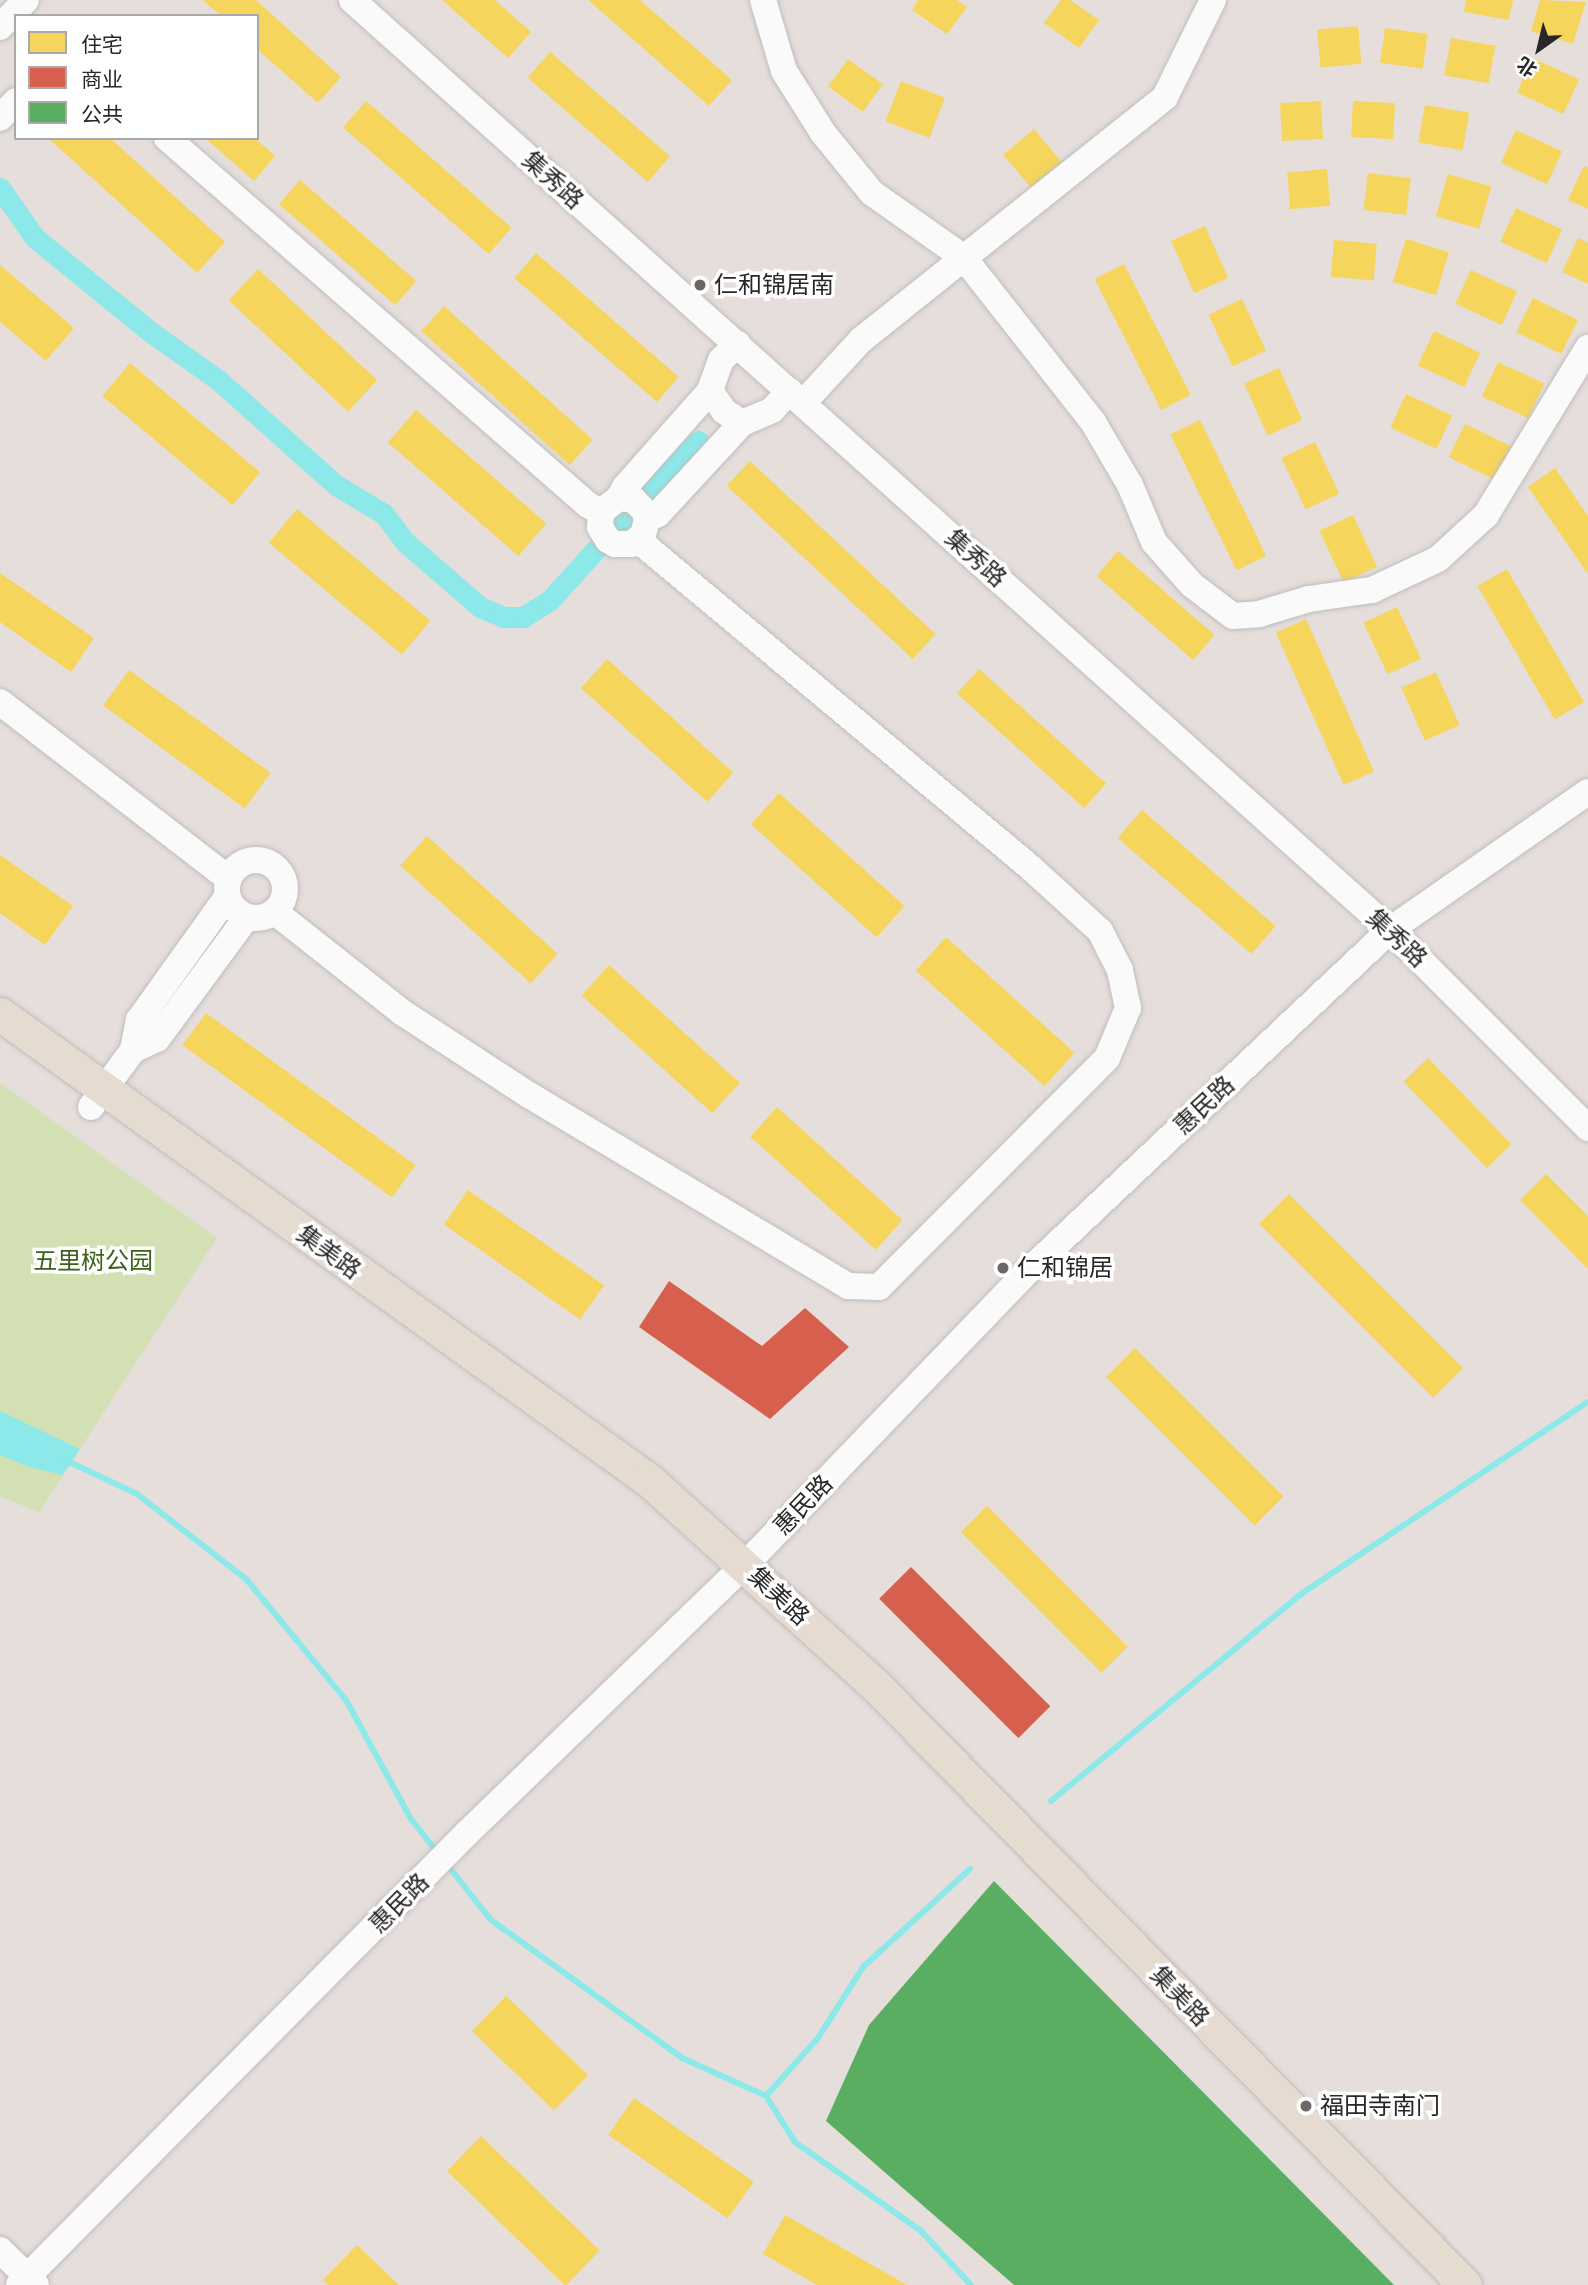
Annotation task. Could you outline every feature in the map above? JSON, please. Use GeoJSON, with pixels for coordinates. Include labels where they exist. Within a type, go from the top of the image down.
{"type":"FeatureCollection","features":[{"type":"Feature","properties":{"kind":"main road","name":"集美路"},"geometry":{"type":"LineString","coordinates":[[0,1014],[97,1099],[738,1571],[878,1688],[1465,2285]]}},
{"type":"Feature","properties":{"kind":"main road","name":"集美路"},"geometry":{"type":"LineString","coordinates":[[0,1041],[97,1099]]}},
{"type":"Feature","properties":{"kind":"main road","name":"集美路"},"geometry":{"type":"LineString","coordinates":[[738,1571],[1437,2285]]}},
{"type":"Feature","properties":{"kind":"street"},"geometry":{"type":"LineString","coordinates":[[0,27],[26,0]]}},
{"type":"Feature","properties":{"kind":"street","name":"集秀路"},"geometry":{"type":"LineString","coordinates":[[352,0],[1390,930],[1588,1128]]}},
{"type":"Feature","properties":{"kind":"street"},"geometry":{"type":"LineString","coordinates":[[764,0],[784,71],[823,133],[872,193],[964,258],[1093,422],[1130,485],[1154,542],[1192,586],[1233,616],[1259,614],[1309,599],[1372,590],[1438,559],[1486,515],[1588,348]]}},
{"type":"Feature","properties":{"kind":"street"},"geometry":{"type":"LineString","coordinates":[[738,344],[721,360],[710,391],[610,505],[600,527],[608,540],[623,545],[642,530],[742,424],[796,397],[861,340],[1165,97],[1213,0]]}},
{"type":"Feature","properties":{"kind":"street"},"geometry":{"type":"LineString","coordinates":[[0,118],[14,103]]}},
{"type":"Feature","properties":{"kind":"street"},"geometry":{"type":"LineString","coordinates":[[169,140],[588,505],[610,505],[634,500],[640,505],[642,530],[1100,931],[1120,970],[1128,1008],[1107,1058],[879,1287],[848,1286],[529,1095],[403,1013],[275,912]]}},
{"type":"Feature","properties":{"kind":"street"},"geometry":{"type":"LineString","coordinates":[[710,391],[724,411],[742,424]]}},
{"type":"Feature","properties":{"kind":"street"},"geometry":{"type":"LineString","coordinates":[[0,702],[228,887],[231,905],[247,917],[266,917],[275,912],[285,895],[282,875],[276,868],[259,860],[240,864],[228,887],[138,1020],[133,1050],[97,1099]]}},
{"type":"Feature","properties":{"kind":"street","name":"惠民路"},"geometry":{"type":"LineString","coordinates":[[28,2282],[467,1833],[738,1571],[1023,1276],[1390,930],[1588,792]]}},
{"type":"Feature","properties":{"kind":"street"},"geometry":{"type":"LineString","coordinates":[[133,1050],[157,1039],[247,917]]}},
{"type":"Feature","properties":{"kind":"street"},"geometry":{"type":"LineString","coordinates":[[0,2250],[28,2282]]}},
{"type":"Feature","properties":{"kind":"green space","name":"五里树公园"},"geometry":{"type":"Polygon","coordinates":[[[0,1083],[217,1238],[39,1512],[0,1496],[0,1083]]]}},
{"type":"Feature","properties":{"kind":"water"},"geometry":{"type":"Polygon","coordinates":[[[0,1411],[80,1449],[63,1475],[29,1467],[0,1455],[0,1411]]]}},
{"type":"Feature","properties":{"kind":"building: 住宅"},"geometry":{"type":"Polygon","coordinates":[[[203,0],[256,0],[341,77],[318,103],[259,51],[259,14],[219,14],[203,0]]]}},
{"type":"Feature","properties":{"kind":"building: 住宅"},"geometry":{"type":"Polygon","coordinates":[[[442,0],[495,0],[531,32],[508,58],[442,0]]]}},
{"type":"Feature","properties":{"kind":"building: 住宅"},"geometry":{"type":"Polygon","coordinates":[[[588,0],[640,0],[732,80],[709,106],[588,0]]]}},
{"type":"Feature","properties":{"kind":"building: 住宅"},"geometry":{"type":"Polygon","coordinates":[[[918,0],[957,0],[967,7],[947,34],[912,10],[918,0]]]}},
{"type":"Feature","properties":{"kind":"building: 住宅"},"geometry":{"type":"Polygon","coordinates":[[[1061,0],[1070,0],[1099,20],[1079,48],[1044,23],[1061,0]]]}},
{"type":"Feature","properties":{"kind":"building: 住宅"},"geometry":{"type":"Polygon","coordinates":[[[1466,0],[1513,0],[1509,20],[1464,12],[1466,0]]]}},
{"type":"Feature","properties":{"kind":"building: 住宅"},"geometry":{"type":"Polygon","coordinates":[[[1540,0],[1586,2],[1573,44],[1531,31],[1540,0]]]}},
{"type":"Feature","properties":{"kind":"building: 住宅"},"geometry":{"type":"Polygon","coordinates":[[[1358,26],[1361,64],[1320,67],[1317,30],[1358,26]]]}},
{"type":"Feature","properties":{"kind":"building: 住宅"},"geometry":{"type":"Polygon","coordinates":[[[1385,28],[1428,34],[1423,69],[1380,63],[1385,28]]]}},
{"type":"Feature","properties":{"kind":"building: 住宅"},"geometry":{"type":"Polygon","coordinates":[[[1451,38],[1495,46],[1489,83],[1444,75],[1451,38]]]}},
{"type":"Feature","properties":{"kind":"building: 住宅"},"geometry":{"type":"Polygon","coordinates":[[[550,52],[670,156],[648,182],[528,78],[550,52]]]}},
{"type":"Feature","properties":{"kind":"building: 住宅"},"geometry":{"type":"Polygon","coordinates":[[[1533,58],[1579,80],[1563,114],[1517,92],[1533,58]]]}},
{"type":"Feature","properties":{"kind":"building: 住宅"},"geometry":{"type":"Polygon","coordinates":[[[848,59],[883,84],[863,112],[828,87],[848,59]]]}},
{"type":"Feature","properties":{"kind":"building: 住宅"},"geometry":{"type":"Polygon","coordinates":[[[901,81],[945,98],[929,138],[886,121],[901,81]]]}},
{"type":"Feature","properties":{"kind":"building: 住宅"},"geometry":{"type":"Polygon","coordinates":[[[366,101],[512,228],[489,254],[343,127],[366,101]]]}},
{"type":"Feature","properties":{"kind":"building: 住宅"},"geometry":{"type":"Polygon","coordinates":[[[1321,101],[1323,139],[1282,141],[1280,103],[1321,101]]]}},
{"type":"Feature","properties":{"kind":"building: 住宅"},"geometry":{"type":"Polygon","coordinates":[[[1353,101],[1395,103],[1393,139],[1351,137],[1353,101]]]}},
{"type":"Feature","properties":{"kind":"building: 住宅"},"geometry":{"type":"Polygon","coordinates":[[[1425,105],[1469,113],[1463,150],[1418,142],[1425,105]]]}},
{"type":"Feature","properties":{"kind":"building: 住宅"},"geometry":{"type":"Polygon","coordinates":[[[1034,129],[1062,162],[1031,188],[1003,155],[1034,129]]]}},
{"type":"Feature","properties":{"kind":"building: 住宅"},"geometry":{"type":"Polygon","coordinates":[[[1516,130],[1562,152],[1547,184],[1501,163],[1516,130]]]}},
{"type":"Feature","properties":{"kind":"building: 住宅"},"geometry":{"type":"Polygon","coordinates":[[[50,140],[112,140],[225,242],[197,273],[50,140]]]}},
{"type":"Feature","properties":{"kind":"building: 住宅"},"geometry":{"type":"Polygon","coordinates":[[[207,140],[257,140],[275,156],[254,181],[207,140]]]}},
{"type":"Feature","properties":{"kind":"building: 住宅"},"geometry":{"type":"Polygon","coordinates":[[[1584,166],[1588,168],[1588,209],[1568,200],[1584,166]]]}},
{"type":"Feature","properties":{"kind":"building: 住宅"},"geometry":{"type":"Polygon","coordinates":[[[1327,169],[1330,206],[1290,209],[1287,172],[1327,169]]]}},
{"type":"Feature","properties":{"kind":"building: 住宅"},"geometry":{"type":"Polygon","coordinates":[[[1368,173],[1411,178],[1406,215],[1363,210],[1368,173]]]}},
{"type":"Feature","properties":{"kind":"building: 住宅"},"geometry":{"type":"Polygon","coordinates":[[[1448,174],[1491,186],[1479,229],[1436,216],[1448,174]]]}},
{"type":"Feature","properties":{"kind":"building: 住宅"},"geometry":{"type":"Polygon","coordinates":[[[300,180],[416,281],[395,305],[279,204],[300,180]]]}},
{"type":"Feature","properties":{"kind":"building: 住宅"},"geometry":{"type":"Polygon","coordinates":[[[1516,208],[1562,230],[1547,263],[1500,242],[1516,208]]]}},
{"type":"Feature","properties":{"kind":"building: 住宅"},"geometry":{"type":"Polygon","coordinates":[[[1205,226],[1228,278],[1194,293],[1171,241],[1205,226]]]}},
{"type":"Feature","properties":{"kind":"building: 住宅"},"geometry":{"type":"Polygon","coordinates":[[[1578,238],[1588,243],[1588,284],[1562,272],[1578,238]]]}},
{"type":"Feature","properties":{"kind":"building: 住宅"},"geometry":{"type":"Polygon","coordinates":[[[1406,239],[1449,252],[1436,295],[1393,282],[1406,239]]]}},
{"type":"Feature","properties":{"kind":"building: 住宅"},"geometry":{"type":"Polygon","coordinates":[[[1334,240],[1377,244],[1374,281],[1331,277],[1334,240]]]}},
{"type":"Feature","properties":{"kind":"building: 住宅"},"geometry":{"type":"Polygon","coordinates":[[[536,253],[679,377],[657,402],[514,278],[536,253]]]}},
{"type":"Feature","properties":{"kind":"building: 住宅"},"geometry":{"type":"Polygon","coordinates":[[[1124,264],[1191,395],[1161,410],[1095,279],[1124,264]]]}},
{"type":"Feature","properties":{"kind":"building: 住宅"},"geometry":{"type":"Polygon","coordinates":[[[0,265],[74,328],[46,361],[0,322],[0,265]]]}},
{"type":"Feature","properties":{"kind":"building: 住宅"},"geometry":{"type":"Polygon","coordinates":[[[258,269],[377,380],[348,412],[229,300],[258,269]]]}},
{"type":"Feature","properties":{"kind":"building: 住宅"},"geometry":{"type":"Polygon","coordinates":[[[1471,270],[1517,292],[1502,325],[1455,304],[1471,270]]]}},
{"type":"Feature","properties":{"kind":"building: 住宅"},"geometry":{"type":"Polygon","coordinates":[[[1533,298],[1578,320],[1561,354],[1516,332],[1533,298]]]}},
{"type":"Feature","properties":{"kind":"building: 住宅"},"geometry":{"type":"Polygon","coordinates":[[[1242,299],[1266,351],[1233,366],[1208,315],[1242,299]]]}},
{"type":"Feature","properties":{"kind":"building: 住宅"},"geometry":{"type":"Polygon","coordinates":[[[444,306],[593,440],[570,465],[421,331],[444,306]]]}},
{"type":"Feature","properties":{"kind":"building: 住宅"},"geometry":{"type":"Polygon","coordinates":[[[1434,331],[1480,353],[1464,387],[1418,365],[1434,331]]]}},
{"type":"Feature","properties":{"kind":"building: 住宅"},"geometry":{"type":"Polygon","coordinates":[[[1498,362],[1544,384],[1528,418],[1482,396],[1498,362]]]}},
{"type":"Feature","properties":{"kind":"building: 住宅"},"geometry":{"type":"Polygon","coordinates":[[[130,363],[260,472],[233,505],[102,396],[130,363]]]}},
{"type":"Feature","properties":{"kind":"building: 住宅"},"geometry":{"type":"Polygon","coordinates":[[[1279,368],[1302,420],[1267,436],[1244,383],[1279,368]]]}},
{"type":"Feature","properties":{"kind":"building: 住宅"},"geometry":{"type":"Polygon","coordinates":[[[1406,394],[1452,416],[1437,449],[1390,428],[1406,394]]]}},
{"type":"Feature","properties":{"kind":"building: 住宅"},"geometry":{"type":"Polygon","coordinates":[[[416,410],[547,523],[518,556],[388,442],[416,410]]]}},
{"type":"Feature","properties":{"kind":"building: 住宅"},"geometry":{"type":"Polygon","coordinates":[[[1200,420],[1266,556],[1237,570],[1170,434],[1200,420]]]}},
{"type":"Feature","properties":{"kind":"building: 住宅"},"geometry":{"type":"Polygon","coordinates":[[[1465,424],[1511,446],[1495,480],[1449,457],[1465,424]]]}},
{"type":"Feature","properties":{"kind":"building: 住宅"},"geometry":{"type":"Polygon","coordinates":[[[1315,442],[1339,494],[1306,509],[1281,458],[1315,442]]]}},
{"type":"Feature","properties":{"kind":"building: 住宅"},"geometry":{"type":"Polygon","coordinates":[[[750,461],[936,634],[913,659],[727,486],[750,461]]]}},
{"type":"Feature","properties":{"kind":"building: 住宅"},"geometry":{"type":"Polygon","coordinates":[[[1555,468],[1588,516],[1588,574],[1528,487],[1555,468]]]}},
{"type":"Feature","properties":{"kind":"building: 住宅"},"geometry":{"type":"Polygon","coordinates":[[[297,509],[430,621],[402,655],[269,543],[297,509]]]}},
{"type":"Feature","properties":{"kind":"building: 住宅"},"geometry":{"type":"Polygon","coordinates":[[[1353,515],[1377,567],[1344,582],[1319,531],[1353,515]]]}},
{"type":"Feature","properties":{"kind":"building: 住宅"},"geometry":{"type":"Polygon","coordinates":[[[1118,551],[1215,635],[1193,660],[1096,576],[1118,551]]]}},
{"type":"Feature","properties":{"kind":"building: 住宅"},"geometry":{"type":"Polygon","coordinates":[[[1507,569],[1584,702],[1555,719],[1478,586],[1507,569]]]}},
{"type":"Feature","properties":{"kind":"building: 住宅"},"geometry":{"type":"Polygon","coordinates":[[[0,573],[94,638],[71,672],[0,622],[0,573]]]}},
{"type":"Feature","properties":{"kind":"building: 住宅"},"geometry":{"type":"Polygon","coordinates":[[[1397,607],[1421,659],[1388,674],[1363,623],[1397,607]]]}},
{"type":"Feature","properties":{"kind":"building: 住宅"},"geometry":{"type":"Polygon","coordinates":[[[1306,619],[1374,772],[1344,785],[1276,632],[1306,619]]]}},
{"type":"Feature","properties":{"kind":"building: 住宅"},"geometry":{"type":"Polygon","coordinates":[[[607,659],[733,773],[707,802],[581,688],[607,659]]]}},
{"type":"Feature","properties":{"kind":"building: 住宅"},"geometry":{"type":"Polygon","coordinates":[[[979,669],[1106,783],[1084,808],[957,694],[979,669]]]}},
{"type":"Feature","properties":{"kind":"building: 住宅"},"geometry":{"type":"Polygon","coordinates":[[[129,670],[271,773],[245,808],[103,706],[129,670]]]}},
{"type":"Feature","properties":{"kind":"building: 住宅"},"geometry":{"type":"Polygon","coordinates":[[[1436,672],[1460,725],[1425,740],[1401,687],[1436,672]]]}},
{"type":"Feature","properties":{"kind":"building: 住宅"},"geometry":{"type":"Polygon","coordinates":[[[779,793],[905,906],[876,937],[751,824],[779,793]]]}},
{"type":"Feature","properties":{"kind":"building: 住宅"},"geometry":{"type":"Polygon","coordinates":[[[1142,810],[1276,926],[1251,954],[1118,838],[1142,810]]]}},
{"type":"Feature","properties":{"kind":"building: 住宅"},"geometry":{"type":"Polygon","coordinates":[[[427,836],[558,954],[531,983],[400,866],[427,836]]]}},
{"type":"Feature","properties":{"kind":"building: 住宅"},"geometry":{"type":"Polygon","coordinates":[[[0,855],[73,906],[45,945],[0,913],[0,855]]]}},
{"type":"Feature","properties":{"kind":"building: 住宅"},"geometry":{"type":"Polygon","coordinates":[[[946,937],[1075,1053],[1044,1086],[916,970],[946,937]]]}},
{"type":"Feature","properties":{"kind":"building: 住宅"},"geometry":{"type":"Polygon","coordinates":[[[609,965],[740,1083],[712,1113],[582,995],[609,965]]]}},
{"type":"Feature","properties":{"kind":"building: 住宅"},"geometry":{"type":"Polygon","coordinates":[[[206,1013],[416,1165],[392,1198],[182,1045],[206,1013]]]}},
{"type":"Feature","properties":{"kind":"building: 住宅"},"geometry":{"type":"Polygon","coordinates":[[[1428,1058],[1511,1144],[1487,1168],[1404,1082],[1428,1058]]]}},
{"type":"Feature","properties":{"kind":"building: 住宅"},"geometry":{"type":"Polygon","coordinates":[[[777,1107],[903,1220],[876,1250],[750,1137],[777,1107]]]}},
{"type":"Feature","properties":{"kind":"building: 住宅"},"geometry":{"type":"Polygon","coordinates":[[[1546,1174],[1588,1216],[1588,1269],[1520,1200],[1546,1174]]]}},
{"type":"Feature","properties":{"kind":"building: 住宅"},"geometry":{"type":"Polygon","coordinates":[[[468,1190],[604,1285],[580,1320],[444,1224],[468,1190]]]}},
{"type":"Feature","properties":{"kind":"building: 住宅"},"geometry":{"type":"Polygon","coordinates":[[[1289,1194],[1463,1368],[1433,1398],[1259,1224],[1289,1194]]]}},
{"type":"Feature","properties":{"kind":"building: 住宅"},"geometry":{"type":"Polygon","coordinates":[[[1135,1348],[1283,1496],[1255,1525],[1106,1377],[1135,1348]]]}},
{"type":"Feature","properties":{"kind":"building: 住宅"},"geometry":{"type":"Polygon","coordinates":[[[987,1506],[1128,1647],[1102,1673],[961,1532],[987,1506]]]}},
{"type":"Feature","properties":{"kind":"building: 住宅"},"geometry":{"type":"Polygon","coordinates":[[[506,1996],[588,2075],[554,2110],[472,2031],[506,1996]]]}},
{"type":"Feature","properties":{"kind":"building: 住宅"},"geometry":{"type":"Polygon","coordinates":[[[634,2098],[754,2182],[728,2219],[608,2135],[634,2098]]]}},
{"type":"Feature","properties":{"kind":"building: 住宅"},"geometry":{"type":"Polygon","coordinates":[[[481,2136],[600,2251],[565,2285],[447,2171],[481,2136]]]}},
{"type":"Feature","properties":{"kind":"building: 住宅"},"geometry":{"type":"Polygon","coordinates":[[[785,2215],[907,2285],[817,2285],[763,2254],[785,2215]]]}},
{"type":"Feature","properties":{"kind":"building: 住宅"},"geometry":{"type":"Polygon","coordinates":[[[357,2245],[399,2285],[328,2285],[323,2280],[357,2245]]]}},
{"type":"Feature","properties":{"kind":"building: 商业"},"geometry":{"type":"Polygon","coordinates":[[[669,1281],[762,1346],[805,1308],[849,1347],[770,1419],[639,1327],[669,1281]]]}},
{"type":"Feature","properties":{"kind":"building: 商业"},"geometry":{"type":"Polygon","coordinates":[[[911,1567],[1050,1706],[1018,1738],[879,1599],[911,1567]]]}},
{"type":"Feature","properties":{"kind":"building: 公共"},"geometry":{"type":"Polygon","coordinates":[[[994,1881],[1394,2285],[1014,2285],[826,2121],[869,2025],[994,1881]]]}},
{"type":"Feature","properties":{"kind":"waterway"},"geometry":{"type":"LineString","coordinates":[[0,188],[35,238],[152,333],[217,379],[336,485],[384,514],[405,542],[480,607],[504,617],[523,617],[549,601],[599,546]]}},
{"type":"Feature","properties":{"kind":"waterway"},"geometry":{"type":"LineString","coordinates":[[646,496],[698,441]]}},
{"type":"Feature","properties":{"kind":"waterway"},"geometry":{"type":"LineString","coordinates":[[614,530],[631,512]]}},
{"type":"Feature","properties":{"kind":"waterway"},"geometry":{"type":"LineString","coordinates":[[1051,1801],[1301,1594],[1588,1402]]}},
{"type":"Feature","properties":{"kind":"waterway"},"geometry":{"type":"LineString","coordinates":[[63,1459],[137,1494],[247,1580],[346,1700],[411,1819],[438,1853]]}},
{"type":"Feature","properties":{"kind":"waterway"},"geometry":{"type":"LineString","coordinates":[[445,1862],[491,1920],[682,2058],[766,2096],[795,2142],[921,2231],[971,2285]]}},
{"type":"Feature","properties":{"kind":"waterway"},"geometry":{"type":"LineString","coordinates":[[766,2096],[818,2038],[863,1967],[970,1869]]}},
{"type":"Feature","properties":{"kind":"place","name":"仁和锦居南"},"geometry":{"type":"Point","coordinates":[700,285]}},
{"type":"Feature","properties":{"kind":"place","name":"仁和锦居"},"geometry":{"type":"Point","coordinates":[1003,1268]}},
{"type":"Feature","properties":{"kind":"place","name":"福田寺南门"},"geometry":{"type":"Point","coordinates":[1306,2106]}}]}
